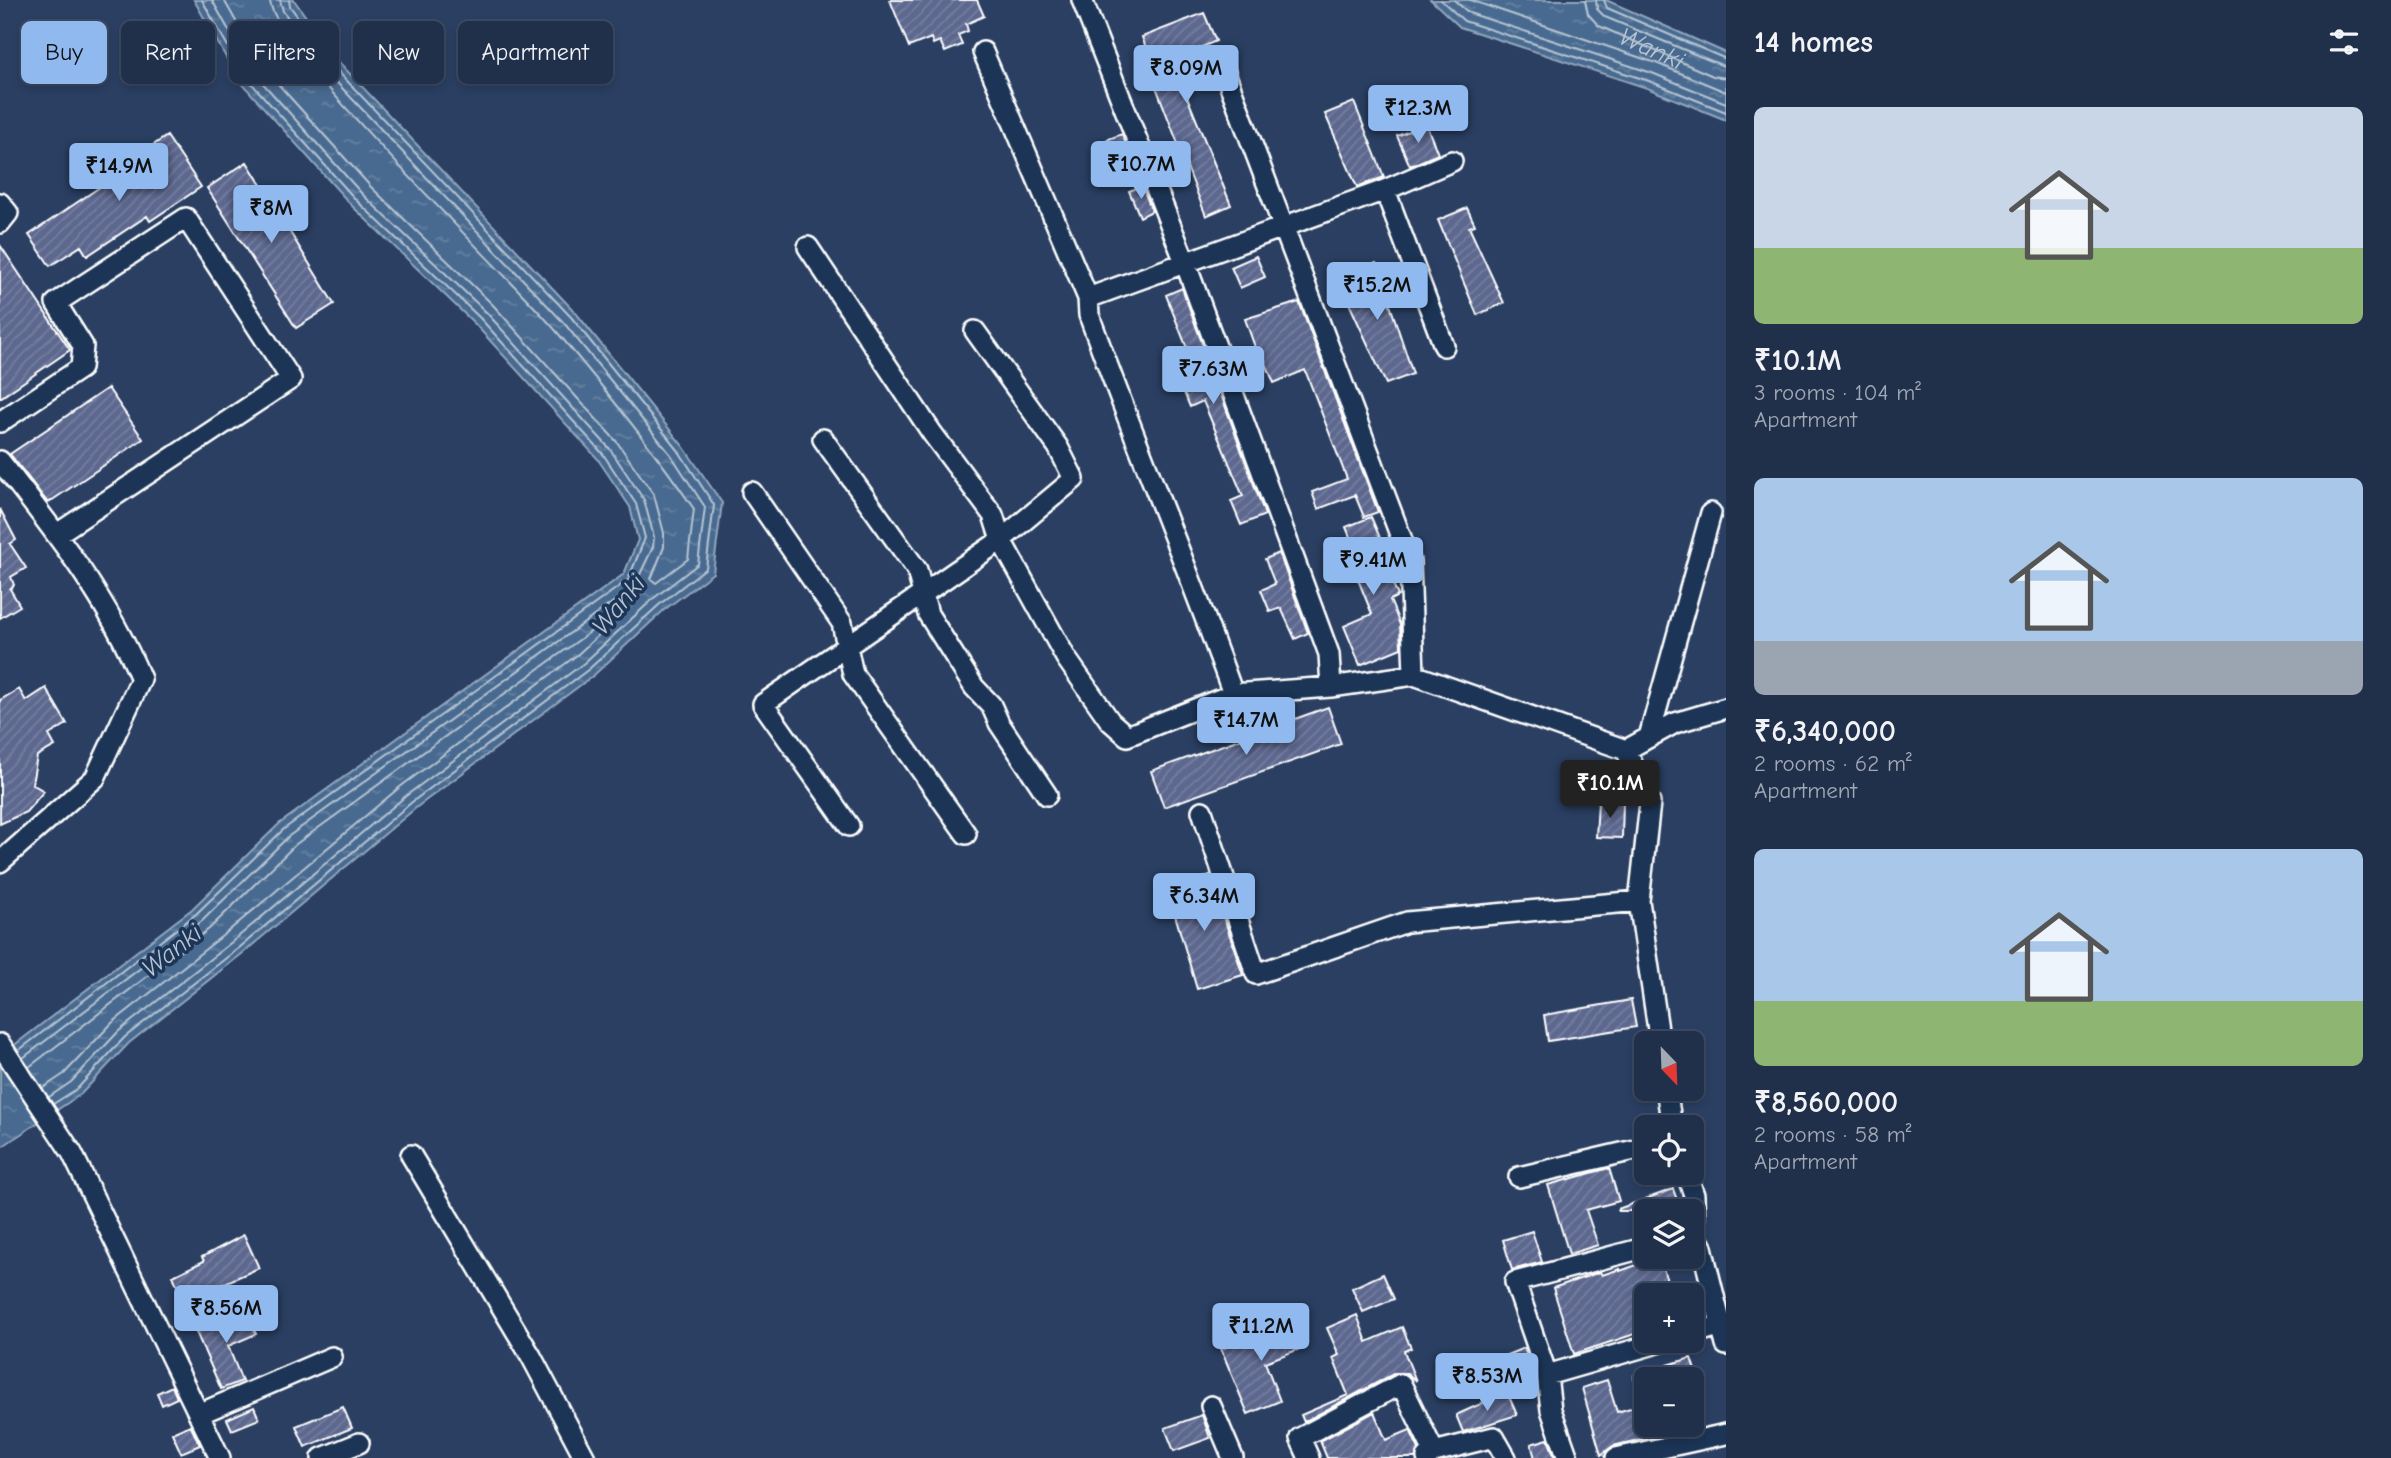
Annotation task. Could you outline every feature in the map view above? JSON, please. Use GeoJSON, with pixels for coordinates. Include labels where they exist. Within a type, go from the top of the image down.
{"type":"FeatureCollection","features":[{"type":"Feature","properties":{"kind":"street"},"geometry":{"type":"LineString","coordinates":[[1082,0],[1185,262],[1329,654],[1331,687]]}},
{"type":"Feature","properties":{"kind":"street"},"geometry":{"type":"LineString","coordinates":[[982,52],[1088,298],[1089,315],[1138,450],[1195,587],[1233,695]]}},
{"type":"Feature","properties":{"kind":"street"},"geometry":{"type":"LineString","coordinates":[[1224,70],[1286,226],[1410,561],[1414,675]]}},
{"type":"Feature","properties":{"kind":"street"},"geometry":{"type":"LineString","coordinates":[[1088,298],[1385,190],[1452,161]]}},
{"type":"Feature","properties":{"kind":"street"},"geometry":{"type":"LineString","coordinates":[[1385,190],[1444,346]]}},
{"type":"Feature","properties":{"kind":"street"},"geometry":{"type":"LineString","coordinates":[[0,204],[8,213],[0,223]]}},
{"type":"Feature","properties":{"kind":"street"},"geometry":{"type":"LineString","coordinates":[[0,422],[81,368],[83,346],[56,303],[186,218],[292,379],[57,534]]}},
{"type":"Feature","properties":{"kind":"street"},"geometry":{"type":"LineString","coordinates":[[808,247],[932,433],[993,515],[1001,540],[1066,657],[1110,720],[1127,736],[1233,695],[1331,687],[1414,675],[1626,750],[1650,803],[1639,901],[1658,1031]]}},
{"type":"Feature","properties":{"kind":"street"},"geometry":{"type":"LineString","coordinates":[[849,827],[763,704],[1001,540],[1073,479],[1058,447],[975,331]]}},
{"type":"Feature","properties":{"kind":"street"},"geometry":{"type":"LineString","coordinates":[[823,439],[917,570],[928,614],[974,687],[991,705],[999,723],[1047,795]]}},
{"type":"Feature","properties":{"kind":"street"},"geometry":{"type":"LineString","coordinates":[[0,461],[57,534],[125,639],[141,679],[95,778],[0,862]]}},
{"type":"Feature","properties":{"kind":"street"},"geometry":{"type":"LineString","coordinates":[[752,492],[842,623],[853,674],[965,834]]}},
{"type":"Feature","properties":{"kind":"street"},"geometry":{"type":"LineString","coordinates":[[1649,737],[1711,513]]}},
{"type":"Feature","properties":{"kind":"street"},"geometry":{"type":"LineString","coordinates":[[1626,750],[1675,723],[1726,708]]}},
{"type":"Feature","properties":{"kind":"street"},"geometry":{"type":"LineString","coordinates":[[1202,811],[1256,974],[1407,922],[1639,901]]}},
{"type":"Feature","properties":{"kind":"street"},"geometry":{"type":"LineString","coordinates":[[0,1044],[72,1153],[220,1458]]}},
{"type":"Feature","properties":{"kind":"street"},"geometry":{"type":"LineString","coordinates":[[1519,1177],[1634,1150]]}},
{"type":"Feature","properties":{"kind":"street"},"geometry":{"type":"LineString","coordinates":[[411,1155],[531,1356],[585,1458]]}},
{"type":"Feature","properties":{"kind":"street"},"geometry":{"type":"LineString","coordinates":[[1568,1458],[1551,1410],[1547,1375],[1515,1282],[1634,1250]]}},
{"type":"Feature","properties":{"kind":"street"},"geometry":{"type":"LineString","coordinates":[[1704,1254],[1724,1325],[1726,1345]]}},
{"type":"Feature","properties":{"kind":"street"},"geometry":{"type":"LineString","coordinates":[[1704,1331],[1724,1325]]}},
{"type":"Feature","properties":{"kind":"street"},"geometry":{"type":"LineString","coordinates":[[1547,1375],[1634,1350]]}},
{"type":"Feature","properties":{"kind":"street"},"geometry":{"type":"LineString","coordinates":[[199,1414],[332,1357]]}},
{"type":"Feature","properties":{"kind":"street"},"geometry":{"type":"LineString","coordinates":[[1309,1458],[1300,1438],[1401,1384],[1430,1455],[1494,1437],[1506,1458]]}},
{"type":"Feature","properties":{"kind":"street"},"geometry":{"type":"LineString","coordinates":[[1211,1406],[1233,1458]]}},
{"type":"Feature","properties":{"kind":"street"},"geometry":{"type":"LineString","coordinates":[[1616,1458],[1726,1434]]}},
{"type":"Feature","properties":{"kind":"street"},"geometry":{"type":"LineString","coordinates":[[322,1458],[359,1443]]}},
{"type":"Feature","properties":{"kind":"water"},"geometry":{"type":"Polygon","coordinates":[[[194,0],[294,0],[309,21],[229,21],[229,63],[215,38],[215,21],[206,21],[194,0]]]}},
{"type":"Feature","properties":{"kind":"water","name":"Wanki"},"geometry":{"type":"Polygon","coordinates":[[[1431,0],[1606,0],[1726,53],[1726,120],[1647,88],[1460,27],[1431,0]]]}},
{"type":"Feature","properties":{"kind":"water","name":"Wanki"},"geometry":{"type":"Polygon","coordinates":[[[339,62],[353,77],[353,84],[360,84],[576,313],[683,446],[722,503],[713,573],[664,610],[594,675],[417,807],[243,953],[129,1043],[81,1094],[0,1148],[0,1056],[192,909],[279,824],[624,574],[638,540],[630,507],[597,458],[474,323],[352,206],[242,84],[339,84],[339,62]]]}},
{"type":"Feature","properties":{"kind":"building"},"geometry":{"type":"Polygon","coordinates":[[[890,0],[977,0],[984,16],[966,24],[968,31],[958,35],[962,45],[945,52],[940,41],[933,44],[931,38],[909,47],[890,0]]]}},
{"type":"Feature","properties":{"kind":"building"},"geometry":{"type":"Polygon","coordinates":[[[1204,13],[1216,41],[1172,60],[1231,205],[1206,216],[1151,74],[1155,72],[1142,37],[1204,13]]]}},
{"type":"Feature","properties":{"kind":"building"},"geometry":{"type":"Polygon","coordinates":[[[1354,102],[1384,177],[1357,187],[1325,114],[1354,102]]]}},
{"type":"Feature","properties":{"kind":"building"},"geometry":{"type":"Polygon","coordinates":[[[1426,124],[1438,154],[1410,166],[1397,136],[1426,124]]]}},
{"type":"Feature","properties":{"kind":"building"},"geometry":{"type":"Polygon","coordinates":[[[1122,134],[1130,156],[1115,163],[1106,140],[1122,134]]]}},
{"type":"Feature","properties":{"kind":"building"},"geometry":{"type":"Polygon","coordinates":[[[167,136],[201,187],[150,221],[147,216],[87,256],[81,246],[50,266],[29,235],[119,174],[116,170],[167,136]]]}},
{"type":"Feature","properties":{"kind":"building"},"geometry":{"type":"Polygon","coordinates":[[[247,162],[334,304],[296,328],[207,188],[247,162]]]}},
{"type":"Feature","properties":{"kind":"building"},"geometry":{"type":"Polygon","coordinates":[[[1142,186],[1152,211],[1140,217],[1129,191],[1142,186]]]}},
{"type":"Feature","properties":{"kind":"building"},"geometry":{"type":"Polygon","coordinates":[[[1467,208],[1475,225],[1469,227],[1504,303],[1477,315],[1438,220],[1467,208]]]}},
{"type":"Feature","properties":{"kind":"building"},"geometry":{"type":"Polygon","coordinates":[[[0,245],[70,350],[0,398],[0,245]]]}},
{"type":"Feature","properties":{"kind":"building"},"geometry":{"type":"Polygon","coordinates":[[[1256,256],[1265,277],[1240,288],[1231,267],[1256,256]]]}},
{"type":"Feature","properties":{"kind":"building"},"geometry":{"type":"Polygon","coordinates":[[[1376,263],[1413,374],[1386,384],[1338,279],[1376,263]]]}},
{"type":"Feature","properties":{"kind":"building"},"geometry":{"type":"Polygon","coordinates":[[[1182,288],[1265,515],[1241,525],[1231,501],[1243,496],[1203,401],[1190,407],[1174,369],[1192,361],[1166,295],[1182,288]]]}},
{"type":"Feature","properties":{"kind":"building"},"geometry":{"type":"Polygon","coordinates":[[[1299,302],[1378,512],[1364,517],[1355,495],[1318,509],[1312,492],[1347,479],[1305,370],[1274,383],[1264,359],[1260,361],[1245,319],[1299,302]]]}},
{"type":"Feature","properties":{"kind":"building"},"geometry":{"type":"Polygon","coordinates":[[[108,388],[143,439],[48,503],[10,454],[108,388]]]}},
{"type":"Feature","properties":{"kind":"building"},"geometry":{"type":"Polygon","coordinates":[[[0,509],[16,540],[10,544],[26,568],[11,577],[14,585],[10,589],[20,606],[0,618],[0,509]]]}},
{"type":"Feature","properties":{"kind":"building"},"geometry":{"type":"Polygon","coordinates":[[[1371,517],[1386,552],[1381,554],[1398,596],[1390,600],[1400,625],[1401,648],[1360,665],[1344,626],[1372,614],[1355,572],[1363,569],[1346,527],[1371,517]]]}},
{"type":"Feature","properties":{"kind":"building"},"geometry":{"type":"Polygon","coordinates":[[[1279,553],[1308,633],[1295,639],[1281,608],[1270,612],[1261,590],[1275,584],[1265,559],[1279,553]]]}},
{"type":"Feature","properties":{"kind":"building"},"geometry":{"type":"Polygon","coordinates":[[[46,688],[67,724],[49,735],[55,746],[37,756],[32,784],[44,791],[26,812],[0,824],[0,700],[19,689],[26,701],[46,688]]]}},
{"type":"Feature","properties":{"kind":"building"},"geometry":{"type":"Polygon","coordinates":[[[1328,707],[1341,744],[1164,807],[1151,771],[1328,707]]]}},
{"type":"Feature","properties":{"kind":"building"},"geometry":{"type":"Polygon","coordinates":[[[1598,801],[1623,802],[1622,838],[1596,837],[1598,801]]]}},
{"type":"Feature","properties":{"kind":"building"},"geometry":{"type":"Polygon","coordinates":[[[1210,876],[1243,975],[1197,989],[1167,888],[1210,876]]]}},
{"type":"Feature","properties":{"kind":"building"},"geometry":{"type":"Polygon","coordinates":[[[1631,1000],[1636,1027],[1548,1041],[1544,1015],[1631,1000]]]}},
{"type":"Feature","properties":{"kind":"building"},"geometry":{"type":"Polygon","coordinates":[[[1609,1168],[1619,1201],[1586,1210],[1598,1245],[1569,1254],[1548,1185],[1609,1168]]]}},
{"type":"Feature","properties":{"kind":"building"},"geometry":{"type":"Polygon","coordinates":[[[1673,1189],[1677,1199],[1646,1199],[1673,1189]]]}},
{"type":"Feature","properties":{"kind":"building"},"geometry":{"type":"Polygon","coordinates":[[[1634,1203],[1634,1211],[1618,1209],[1634,1203]]]}},
{"type":"Feature","properties":{"kind":"building"},"geometry":{"type":"Polygon","coordinates":[[[1532,1231],[1542,1262],[1512,1270],[1503,1240],[1532,1231]]]}},
{"type":"Feature","properties":{"kind":"building"},"geometry":{"type":"Polygon","coordinates":[[[244,1235],[259,1268],[184,1301],[173,1276],[204,1261],[202,1257],[244,1235]]]}},
{"type":"Feature","properties":{"kind":"building"},"geometry":{"type":"Polygon","coordinates":[[[1634,1266],[1634,1269],[1663,1269],[1668,1283],[1634,1283],[1634,1334],[1574,1354],[1553,1288],[1600,1272],[1602,1275],[1634,1266]]]}},
{"type":"Feature","properties":{"kind":"building"},"geometry":{"type":"Polygon","coordinates":[[[1383,1274],[1394,1299],[1363,1312],[1352,1288],[1383,1274]]]}},
{"type":"Feature","properties":{"kind":"building"},"geometry":{"type":"Polygon","coordinates":[[[244,1306],[256,1334],[228,1346],[242,1381],[221,1389],[196,1332],[223,1321],[221,1316],[244,1306]]]}},
{"type":"Feature","properties":{"kind":"building"},"geometry":{"type":"Polygon","coordinates":[[[1357,1315],[1367,1342],[1402,1327],[1411,1348],[1404,1351],[1416,1381],[1407,1373],[1395,1373],[1304,1422],[1301,1415],[1348,1395],[1333,1358],[1339,1355],[1327,1328],[1357,1315]]]}},
{"type":"Feature","properties":{"kind":"building"},"geometry":{"type":"Polygon","coordinates":[[[1294,1319],[1305,1347],[1265,1362],[1280,1401],[1248,1414],[1221,1349],[1294,1319]]]}},
{"type":"Feature","properties":{"kind":"building"},"geometry":{"type":"Polygon","coordinates":[[[1524,1348],[1532,1368],[1507,1378],[1499,1358],[1524,1348]]]}},
{"type":"Feature","properties":{"kind":"building"},"geometry":{"type":"Polygon","coordinates":[[[1691,1358],[1694,1367],[1661,1367],[1691,1358]]]}},
{"type":"Feature","properties":{"kind":"building"},"geometry":{"type":"Polygon","coordinates":[[[1607,1380],[1617,1412],[1634,1407],[1634,1437],[1651,1437],[1613,1446],[1601,1455],[1582,1388],[1607,1380]]]}},
{"type":"Feature","properties":{"kind":"building"},"geometry":{"type":"Polygon","coordinates":[[[172,1386],[177,1398],[162,1405],[157,1393],[172,1386]]]}},
{"type":"Feature","properties":{"kind":"building"},"geometry":{"type":"Polygon","coordinates":[[[1507,1392],[1517,1415],[1463,1432],[1456,1415],[1507,1392]]]}},
{"type":"Feature","properties":{"kind":"building"},"geometry":{"type":"Polygon","coordinates":[[[254,1407],[259,1419],[232,1430],[227,1419],[254,1407]]]}},
{"type":"Feature","properties":{"kind":"building"},"geometry":{"type":"Polygon","coordinates":[[[343,1407],[352,1428],[305,1447],[296,1426],[343,1407]]]}},
{"type":"Feature","properties":{"kind":"building"},"geometry":{"type":"Polygon","coordinates":[[[1374,1412],[1386,1440],[1410,1430],[1419,1449],[1415,1458],[1327,1458],[1320,1441],[1374,1412]]]}},
{"type":"Feature","properties":{"kind":"building"},"geometry":{"type":"Polygon","coordinates":[[[1202,1415],[1210,1438],[1174,1451],[1165,1428],[1202,1415]]]}},
{"type":"Feature","properties":{"kind":"building"},"geometry":{"type":"Polygon","coordinates":[[[190,1425],[200,1445],[181,1453],[172,1433],[190,1425]]]}},
{"type":"Feature","properties":{"kind":"building"},"geometry":{"type":"Polygon","coordinates":[[[1548,1439],[1555,1458],[1535,1458],[1531,1444],[1548,1439]]]}}]}
